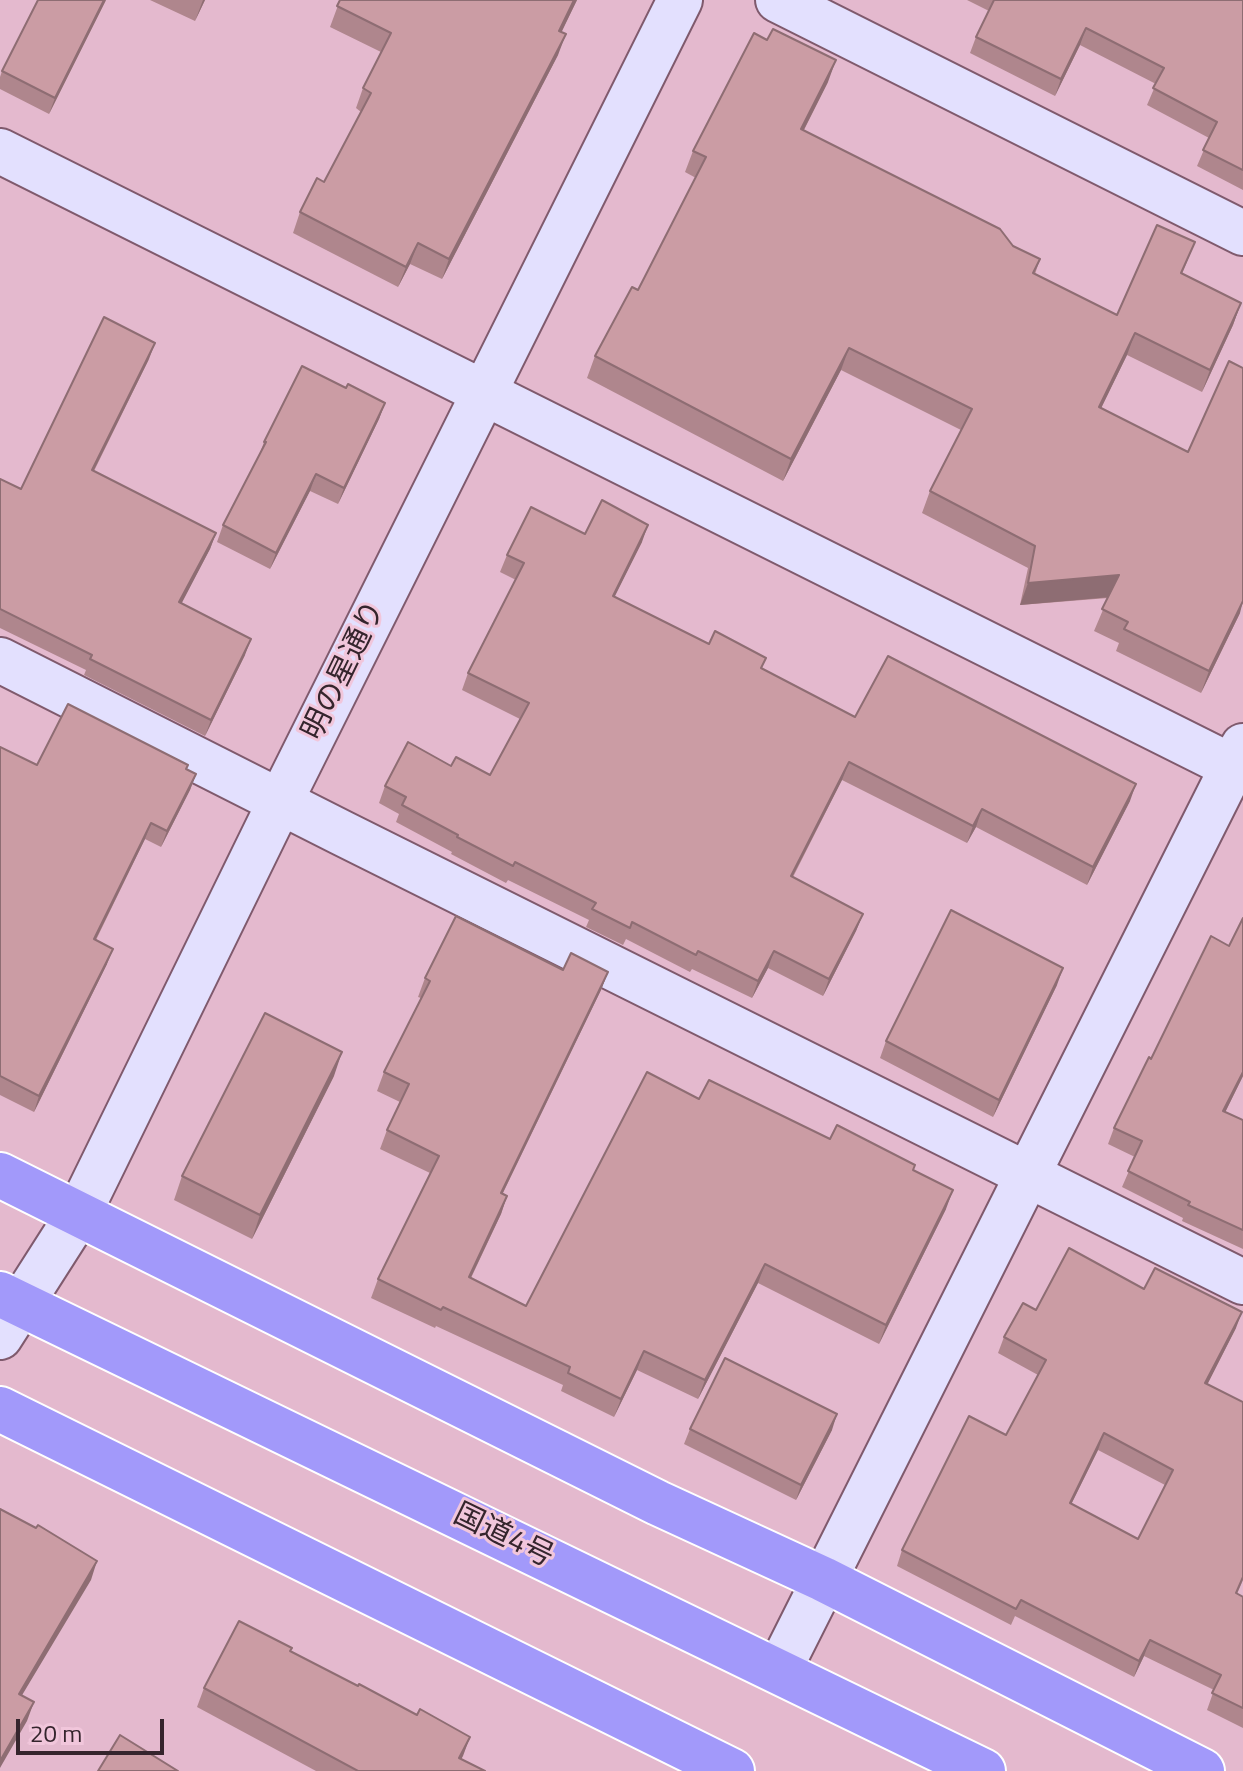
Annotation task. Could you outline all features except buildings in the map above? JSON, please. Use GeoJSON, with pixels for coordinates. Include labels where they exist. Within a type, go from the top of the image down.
{"type":"FeatureCollection","features":[{"type":"Feature","properties":{"kind":"highway"},"geometry":{"type":"LineString","coordinates":[[0,1175],[658,1503],[823,1579],[1202,1771]]}},
{"type":"Feature","properties":{"kind":"highway","name":"国道4号"},"geometry":{"type":"LineString","coordinates":[[7,1312],[779,1670],[983,1771]]}},
{"type":"Feature","properties":{"kind":"highway"},"geometry":{"type":"LineString","coordinates":[[0,1409],[732,1771]]}},
{"type":"Feature","properties":{"kind":"street","name":"明の星通り"},"geometry":{"type":"LineString","coordinates":[[7,1312],[78,1215],[680,0]]}},
{"type":"Feature","properties":{"kind":"street"},"geometry":{"type":"LineString","coordinates":[[778,0],[1243,233]]}},
{"type":"Feature","properties":{"kind":"street"},"geometry":{"type":"LineString","coordinates":[[0,151],[1240,762],[1027,1175],[779,1670]]}},
{"type":"Feature","properties":{"kind":"street"},"geometry":{"type":"LineString","coordinates":[[0,660],[1243,1282]]}}]}
